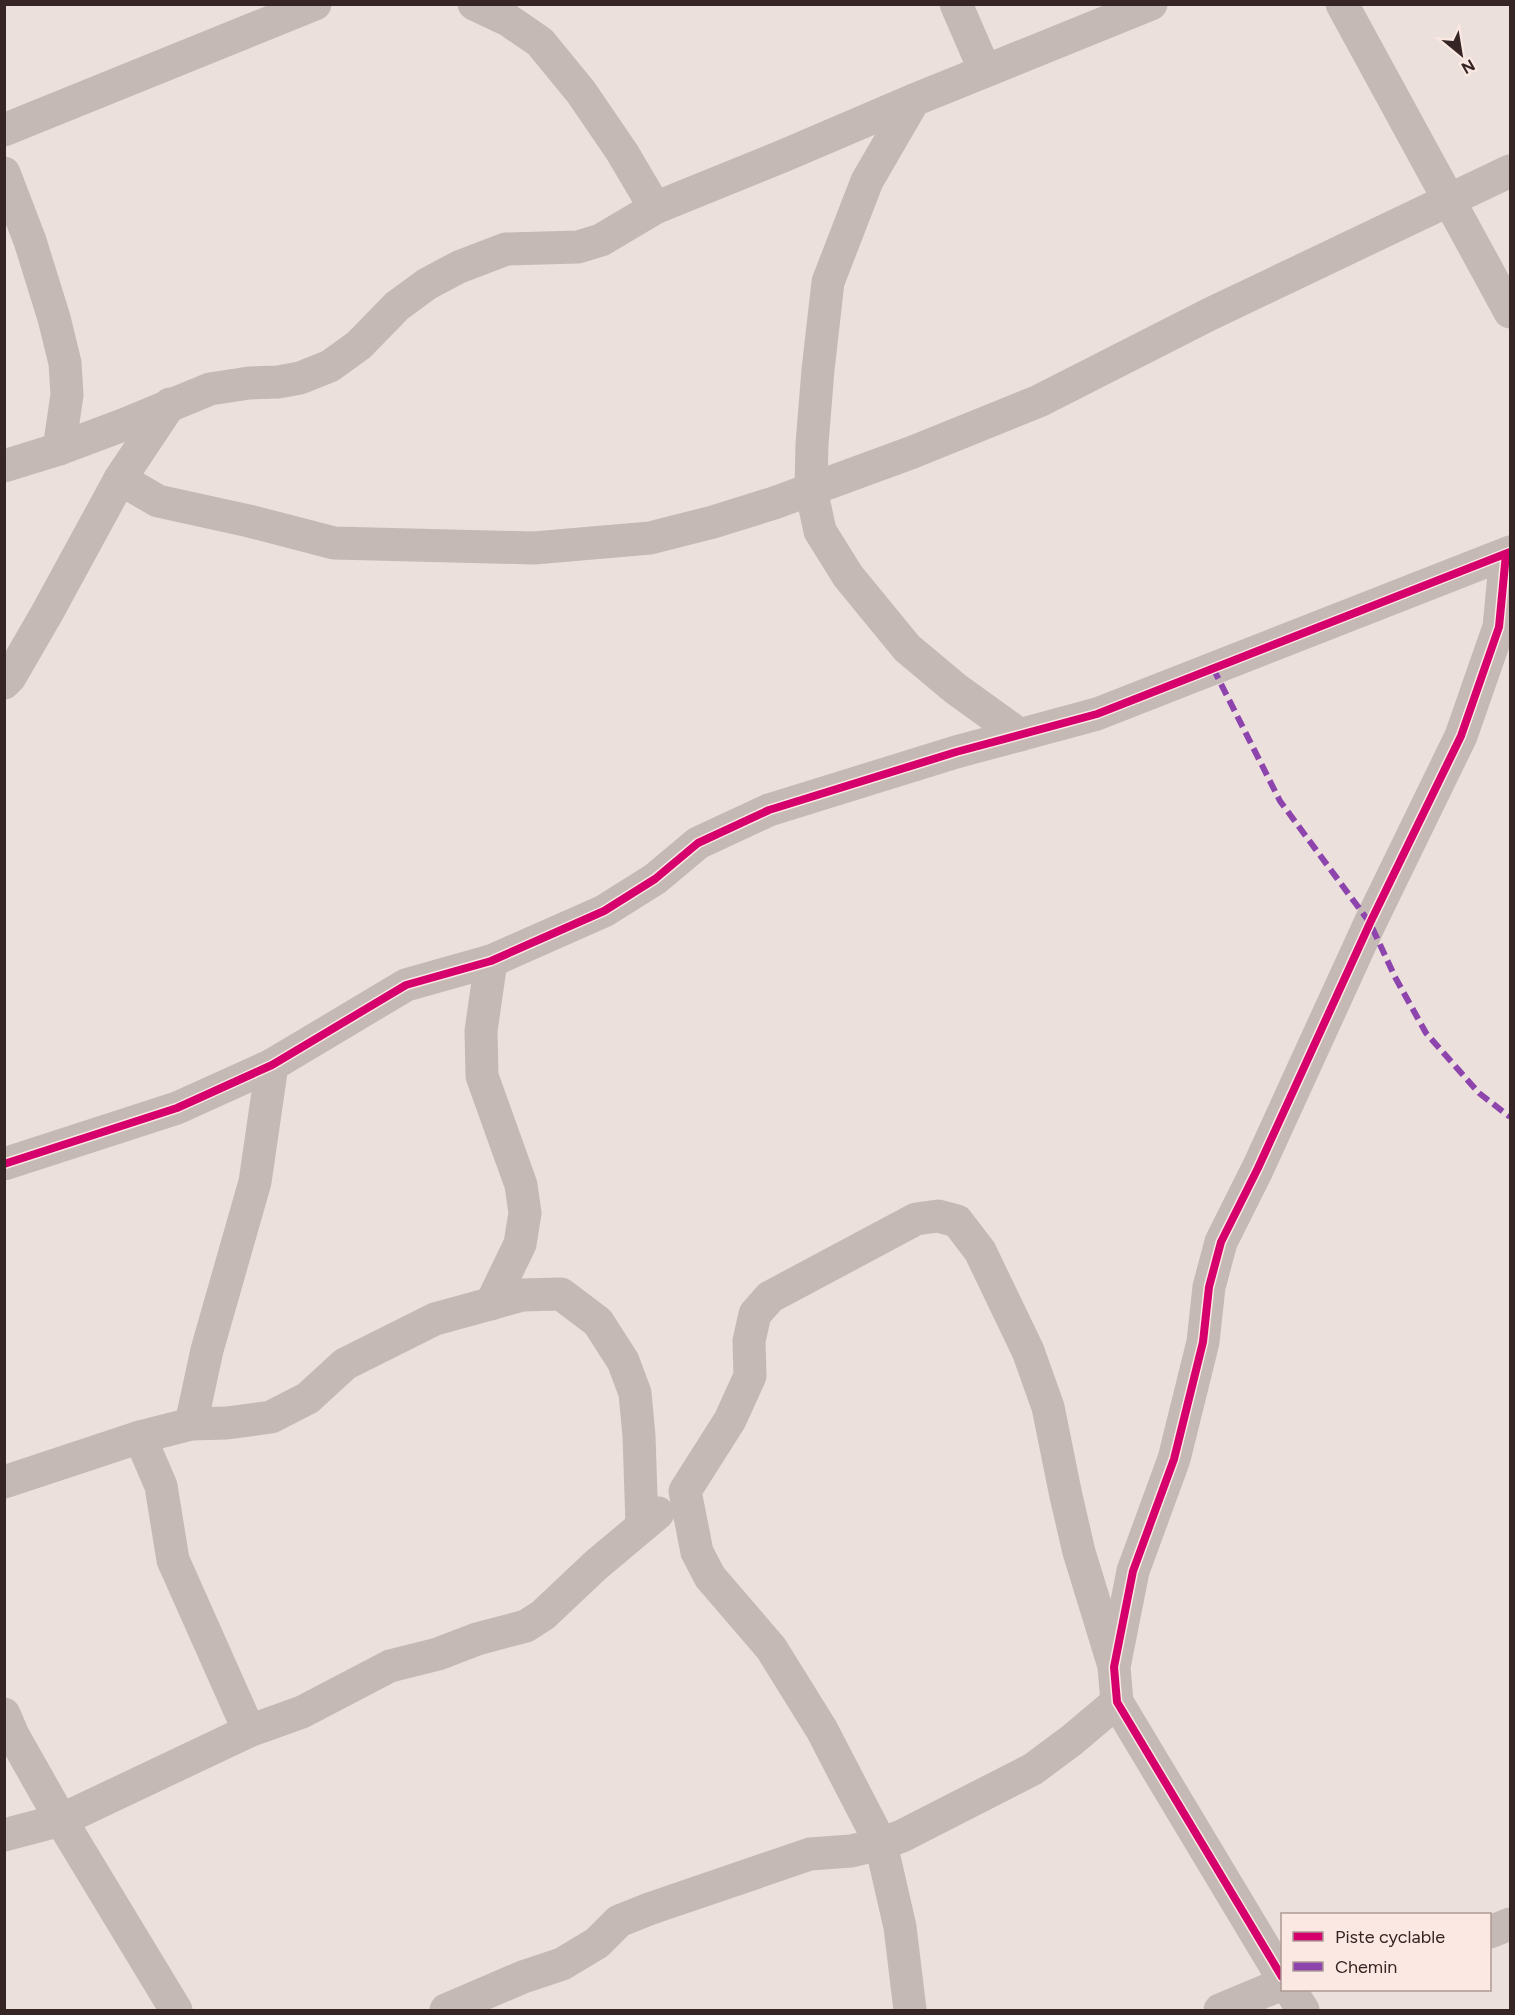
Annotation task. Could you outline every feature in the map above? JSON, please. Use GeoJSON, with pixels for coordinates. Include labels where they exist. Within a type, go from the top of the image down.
{"type":"FeatureCollection","features":[{"type":"Feature","properties":{"kind":"street"},"geometry":{"type":"LineString","coordinates":[[4,130],[315,4]]}},
{"type":"Feature","properties":{"kind":"street"},"geometry":{"type":"LineString","coordinates":[[474,4],[508,20],[540,42],[593,109],[655,208]]}},
{"type":"Feature","properties":{"kind":"street"},"geometry":{"type":"LineString","coordinates":[[956,4],[985,71]]}},
{"type":"Feature","properties":{"kind":"street"},"geometry":{"type":"LineString","coordinates":[[4,466],[60,449],[210,389],[300,378],[330,366],[359,345],[397,306],[427,284],[459,267],[506,249],[578,247],[601,240],[655,208],[1151,4]]}},
{"type":"Feature","properties":{"kind":"street"},"geometry":{"type":"LineString","coordinates":[[1342,4],[1510,312]]}},
{"type":"Feature","properties":{"kind":"street"},"geometry":{"type":"LineString","coordinates":[[914,100],[867,181],[828,282],[817,381],[811,489],[820,531],[848,576],[907,648],[956,689],[1020,735]]}},
{"type":"Feature","properties":{"kind":"street"},"geometry":{"type":"LineString","coordinates":[[120,479],[158,501],[334,543],[523,548],[650,538],[713,522],[811,489],[913,452],[1039,401],[1210,314],[1510,171]]}},
{"type":"Feature","properties":{"kind":"street"},"geometry":{"type":"LineString","coordinates":[[4,174],[30,241],[54,318],[65,363],[67,395],[60,449]]}},
{"type":"Feature","properties":{"kind":"street"},"geometry":{"type":"LineString","coordinates":[[6,684],[48,613],[120,479],[170,404]]}},
{"type":"Feature","properties":{"kind":"street"},"geometry":{"type":"LineString","coordinates":[[4,1164],[177,1108],[272,1065],[406,985],[491,961],[604,910],[655,879],[698,843],[769,810],[956,752],[1097,714],[1508,553],[1499,627],[1461,736],[1370,922],[1258,1168],[1221,1242],[1209,1287],[1203,1342],[1174,1459],[1133,1570],[1114,1667]]}},
{"type":"Feature","properties":{"kind":"street"},"geometry":{"type":"LineString","coordinates":[[491,961],[482,1031],[482,1076],[521,1185],[525,1213],[520,1244],[491,1304]]}},
{"type":"Feature","properties":{"kind":"street"},"geometry":{"type":"LineString","coordinates":[[191,1424],[207,1350],[255,1182],[272,1065]]}},
{"type":"Feature","properties":{"kind":"street"},"geometry":{"type":"LineString","coordinates":[[4,1835],[61,1820],[249,1731],[302,1712],[390,1666],[438,1654],[477,1639],[526,1626],[543,1615],[596,1565],[685,1491],[730,1420],[750,1376],[750,1341],[755,1314],[770,1297],[915,1219],[938,1216],[957,1221],[984,1261],[1028,1351],[1048,1407],[1079,1552],[1114,1667],[1117,1702],[1281,1975]]}},
{"type":"Feature","properties":{"kind":"street"},"geometry":{"type":"LineString","coordinates":[[4,1482],[140,1437],[191,1424],[227,1423],[271,1417],[308,1398],[345,1364],[435,1319],[522,1295],[561,1294],[598,1322],[623,1362],[635,1394],[642,1526]]}},
{"type":"Feature","properties":{"kind":"street"},"geometry":{"type":"LineString","coordinates":[[140,1437],[161,1486],[173,1560],[249,1731]]}},
{"type":"Feature","properties":{"kind":"street"},"geometry":{"type":"LineString","coordinates":[[685,1491],[697,1552],[710,1577],[771,1648],[822,1730],[881,1844],[900,1927],[910,2010]]}},
{"type":"Feature","properties":{"kind":"street"},"geometry":{"type":"LineString","coordinates":[[446,2010],[524,1977],[562,1964],[597,1943],[619,1921],[649,1909],[810,1854],[851,1851],[902,1836],[1033,1769],[1117,1702]]}},
{"type":"Feature","properties":{"kind":"street"},"geometry":{"type":"LineString","coordinates":[[4,1714],[13,1735],[61,1820],[176,2010]]}},
{"type":"Feature","properties":{"kind":"street"},"geometry":{"type":"LineString","coordinates":[[1491,1932],[1510,1924]]}},
{"type":"Feature","properties":{"kind":"street"},"geometry":{"type":"LineString","coordinates":[[1220,2010],[1281,1984]]}},
{"type":"Feature","properties":{"kind":"street"},"geometry":{"type":"LineString","coordinates":[[1291,1991],[1303,2010]]}},
{"type":"Feature","properties":{"kind":"marked path"},"geometry":{"type":"LineString","coordinates":[[1213,668],[1280,801],[1370,923],[1395,977],[1426,1033],[1479,1093],[1510,1117]]}},
{"type":"Feature","properties":{"kind":"cycle path"},"geometry":{"type":"LineString","coordinates":[[4,1164],[177,1108],[272,1065],[406,985],[491,961],[604,911],[655,879],[698,843],[769,810],[956,752],[1097,714],[1510,552]]}},
{"type":"Feature","properties":{"kind":"cycle path"},"geometry":{"type":"LineString","coordinates":[[1281,1975],[1117,1702],[1114,1667],[1133,1571],[1174,1459],[1203,1342],[1209,1287],[1221,1242],[1258,1168],[1370,923],[1461,736],[1499,627],[1506,554]]}}]}
